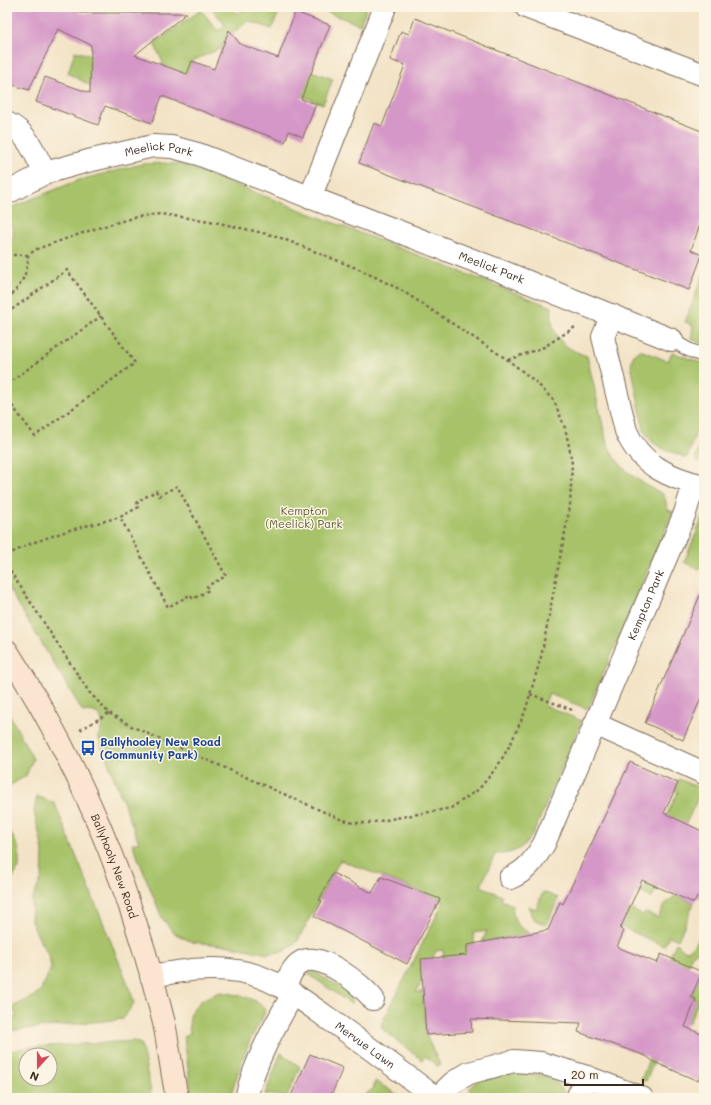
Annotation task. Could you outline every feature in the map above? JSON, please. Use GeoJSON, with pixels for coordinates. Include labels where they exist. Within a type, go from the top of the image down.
{"type":"FeatureCollection","features":[{"type":"Feature","properties":{"kind":"main road","name":"Ballyhooly New Road"},"geometry":{"type":"LineString","coordinates":[[7,651],[60,740],[96,817],[136,924],[151,976],[164,1025],[177,1098]]}},
{"type":"Feature","properties":{"kind":"street"},"geometry":{"type":"LineString","coordinates":[[310,198],[385,7]]}},
{"type":"Feature","properties":{"kind":"street"},"geometry":{"type":"LineString","coordinates":[[526,7],[704,75]]}},
{"type":"Feature","properties":{"kind":"street"},"geometry":{"type":"LineString","coordinates":[[7,123],[26,136],[46,173]]}},
{"type":"Feature","properties":{"kind":"street","name":"Meelick Park"},"geometry":{"type":"LineString","coordinates":[[7,193],[46,173],[88,161],[152,146],[172,147],[198,154],[612,315],[672,340]]}},
{"type":"Feature","properties":{"kind":"street","name":"Kempton Park"},"geometry":{"type":"LineString","coordinates":[[510,878],[521,873],[532,863],[544,844],[685,513],[699,485],[656,468],[642,457],[632,445],[626,431],[603,337],[612,315]]}},
{"type":"Feature","properties":{"kind":"street"},"geometry":{"type":"LineString","coordinates":[[595,724],[704,773]]}},
{"type":"Feature","properties":{"kind":"street"},"geometry":{"type":"LineString","coordinates":[[246,1098],[257,1064],[288,991],[295,966],[302,961],[312,960],[323,962],[353,979],[364,988],[373,1000]]}},
{"type":"Feature","properties":{"kind":"street","name":"Mervue Lawn"},"geometry":{"type":"LineString","coordinates":[[151,976],[191,969],[216,968],[240,971],[263,978],[288,991],[437,1098],[454,1082],[469,1073],[514,1061],[541,1063],[587,1077],[642,1098]]}},
{"type":"Feature","properties":{"kind":"street"},"geometry":{"type":"LineString","coordinates":[[577,1098],[587,1077]]}},
{"type":"Feature","properties":{"kind":"lane"},"geometry":{"type":"LineString","coordinates":[[672,340],[687,349],[704,356]]}},
{"type":"Feature","properties":{"kind":"path"},"geometry":{"type":"LineString","coordinates":[[7,255],[28,255],[37,249],[70,237],[136,217],[166,215],[242,227],[276,236],[361,270],[401,290],[508,360],[536,382],[554,401],[565,428],[572,464],[570,506],[541,657],[525,712],[510,745],[497,767],[475,793],[451,808],[369,823],[354,823],[340,819],[133,727],[109,713],[89,692],[7,566]]}},
{"type":"Feature","properties":{"kind":"path"},"geometry":{"type":"LineString","coordinates":[[7,299],[17,289],[24,277],[28,255]]}},
{"type":"Feature","properties":{"kind":"path"},"geometry":{"type":"LineString","coordinates":[[7,313],[66,270],[135,363],[35,436],[7,399]]}},
{"type":"Feature","properties":{"kind":"path"},"geometry":{"type":"LineString","coordinates":[[7,384],[101,316]]}},
{"type":"Feature","properties":{"kind":"path"},"geometry":{"type":"LineString","coordinates":[[508,360],[544,347],[581,323]]}},
{"type":"Feature","properties":{"kind":"path"},"geometry":{"type":"LineString","coordinates":[[7,555],[51,536],[120,517],[139,507],[137,502],[156,492],[159,496],[177,486],[226,576],[207,586],[209,590],[193,599],[190,595],[168,607],[120,517]]}},
{"type":"Feature","properties":{"kind":"path"},"geometry":{"type":"LineString","coordinates":[[530,694],[584,716],[595,724]]}},
{"type":"Feature","properties":{"kind":"path"},"geometry":{"type":"LineString","coordinates":[[101,718],[109,713]]}},
{"type":"Feature","properties":{"kind":"green space"},"geometry":{"type":"Polygon","coordinates":[[[211,7],[236,7],[234,9],[238,14],[244,7],[281,7],[272,29],[249,21],[226,38],[222,48],[192,61],[187,74],[154,88],[163,63],[154,43],[201,10],[218,31],[225,25],[211,7]]]}},
{"type":"Feature","properties":{"kind":"green space"},"geometry":{"type":"Polygon","coordinates":[[[314,7],[367,7],[360,25],[314,7]]]}},
{"type":"Feature","properties":{"kind":"green space"},"geometry":{"type":"Polygon","coordinates":[[[75,51],[110,61],[91,86],[68,73],[75,51]]]}},
{"type":"Feature","properties":{"kind":"green space"},"geometry":{"type":"Polygon","coordinates":[[[298,66],[333,79],[323,104],[282,89],[298,66]]]}},
{"type":"Feature","properties":{"kind":"green space","name":"Kempton (Meelick) Park"},"geometry":{"type":"Polygon","coordinates":[[[142,164],[180,164],[552,307],[553,325],[555,333],[559,339],[571,349],[587,356],[607,443],[612,453],[624,468],[638,480],[664,495],[668,510],[673,512],[588,709],[549,694],[544,705],[582,721],[535,830],[519,849],[509,853],[495,854],[481,886],[502,896],[501,900],[513,905],[513,915],[516,922],[522,929],[531,934],[482,942],[487,931],[473,933],[475,944],[467,945],[468,960],[446,980],[443,950],[436,951],[416,993],[423,991],[426,1035],[440,1065],[437,1066],[425,1056],[422,1060],[382,1029],[381,1025],[444,901],[340,860],[297,942],[284,951],[268,954],[231,946],[192,942],[174,933],[162,918],[132,843],[139,843],[98,736],[102,726],[102,721],[98,714],[94,712],[83,712],[7,586],[7,240],[14,236],[7,209],[79,180],[142,164]]]}},
{"type":"Feature","properties":{"kind":"green space"},"geometry":{"type":"Polygon","coordinates":[[[704,273],[704,344],[691,339],[693,325],[685,322],[704,273]]]}},
{"type":"Feature","properties":{"kind":"green space"},"geometry":{"type":"Polygon","coordinates":[[[640,350],[668,361],[672,352],[704,364],[704,409],[687,458],[661,448],[652,442],[644,431],[631,364],[633,356],[640,350]]]}},
{"type":"Feature","properties":{"kind":"green space"},"geometry":{"type":"Polygon","coordinates":[[[704,432],[704,448],[699,462],[695,460],[704,432]]]}},
{"type":"Feature","properties":{"kind":"green space"},"geometry":{"type":"Polygon","coordinates":[[[703,517],[704,565],[698,569],[684,562],[703,517]]]}},
{"type":"Feature","properties":{"kind":"green space"},"geometry":{"type":"Polygon","coordinates":[[[7,710],[33,759],[26,776],[7,787],[7,710]]]}},
{"type":"Feature","properties":{"kind":"green space"},"geometry":{"type":"Polygon","coordinates":[[[679,779],[702,789],[672,854],[663,822],[678,792],[675,790],[679,779]]]}},
{"type":"Feature","properties":{"kind":"green space"},"geometry":{"type":"Polygon","coordinates":[[[37,796],[55,804],[130,989],[134,1003],[123,1019],[7,1031],[7,1020],[17,1017],[12,1007],[34,996],[41,990],[51,968],[49,955],[41,943],[31,921],[32,900],[42,877],[43,851],[34,811],[37,796]]]}},
{"type":"Feature","properties":{"kind":"green space"},"geometry":{"type":"Polygon","coordinates":[[[10,831],[19,849],[19,868],[7,887],[7,833],[10,831]]]}},
{"type":"Feature","properties":{"kind":"green space"},"geometry":{"type":"Polygon","coordinates":[[[667,865],[652,898],[637,891],[652,882],[667,865]]]}},
{"type":"Feature","properties":{"kind":"green space"},"geometry":{"type":"Polygon","coordinates":[[[543,892],[558,898],[547,925],[533,919],[528,906],[536,909],[543,892]]]}},
{"type":"Feature","properties":{"kind":"green space"},"geometry":{"type":"Polygon","coordinates":[[[676,895],[694,903],[678,940],[669,936],[664,946],[606,920],[611,900],[643,915],[645,912],[658,918],[664,905],[676,895]]]}},
{"type":"Feature","properties":{"kind":"green space"},"geometry":{"type":"Polygon","coordinates":[[[704,934],[704,949],[701,949],[692,955],[680,982],[666,966],[676,943],[682,949],[687,951],[704,934]]]}},
{"type":"Feature","properties":{"kind":"green space"},"geometry":{"type":"Polygon","coordinates":[[[704,968],[704,1002],[699,1000],[689,1023],[672,1017],[652,1061],[654,1062],[646,1081],[641,1080],[671,1002],[696,999],[691,997],[704,968]]]}},
{"type":"Feature","properties":{"kind":"green space"},"geometry":{"type":"Polygon","coordinates":[[[314,972],[349,992],[353,996],[351,1004],[307,973],[314,972]]]}},
{"type":"Feature","properties":{"kind":"green space"},"geometry":{"type":"Polygon","coordinates":[[[221,992],[251,999],[261,1005],[265,1010],[263,1017],[250,1040],[230,1098],[192,1098],[184,1036],[190,1033],[190,1017],[192,1011],[200,1001],[221,992]]]}},
{"type":"Feature","properties":{"kind":"green space"},"geometry":{"type":"Polygon","coordinates":[[[134,1041],[141,1044],[151,1092],[146,1098],[7,1098],[7,1052],[18,1050],[18,1087],[58,1087],[58,1047],[29,1047],[134,1041]]]}},
{"type":"Feature","properties":{"kind":"green space"},"geometry":{"type":"Polygon","coordinates":[[[281,1053],[300,1067],[287,1097],[265,1094],[281,1053]]]}},
{"type":"Feature","properties":{"kind":"green space"},"geometry":{"type":"Polygon","coordinates":[[[514,1072],[544,1076],[551,1079],[561,1088],[565,1096],[564,1098],[478,1098],[469,1089],[482,1077],[514,1072]]]}},
{"type":"Feature","properties":{"kind":"green space"},"geometry":{"type":"Polygon","coordinates":[[[375,1081],[403,1098],[360,1098],[373,1089],[375,1081]]]}},
{"type":"Feature","properties":{"kind":"building"},"geometry":{"type":"Polygon","coordinates":[[[7,7],[82,7],[79,13],[187,13],[135,55],[187,74],[192,61],[214,69],[229,30],[240,44],[278,58],[295,12],[330,25],[301,99],[316,104],[303,137],[289,131],[285,142],[162,96],[152,123],[105,106],[98,125],[36,102],[45,77],[90,93],[91,45],[58,29],[29,90],[7,83],[7,7]]]}},
{"type":"Feature","properties":{"kind":"building"},"geometry":{"type":"Polygon","coordinates":[[[415,18],[704,132],[704,213],[691,250],[702,255],[689,290],[359,163],[374,123],[382,126],[405,65],[390,60],[401,31],[409,34],[415,18]]]}},
{"type":"Feature","properties":{"kind":"building"},"geometry":{"type":"Polygon","coordinates":[[[704,586],[704,691],[683,740],[645,723],[704,586]]]}},
{"type":"Feature","properties":{"kind":"building"},"geometry":{"type":"Polygon","coordinates":[[[630,762],[678,783],[664,813],[704,832],[704,901],[697,897],[694,903],[642,880],[620,929],[624,931],[617,947],[657,963],[661,954],[702,972],[691,997],[696,999],[685,1027],[704,1035],[704,1067],[698,1081],[654,1062],[646,1056],[578,1032],[581,1023],[471,1019],[472,1032],[426,1035],[421,959],[467,955],[467,945],[548,930],[560,902],[563,904],[630,762]]]}},
{"type":"Feature","properties":{"kind":"building"},"geometry":{"type":"Polygon","coordinates":[[[333,873],[372,893],[381,877],[440,899],[407,964],[314,916],[322,901],[319,900],[333,873]]]}},
{"type":"Feature","properties":{"kind":"building"},"geometry":{"type":"Polygon","coordinates":[[[310,1054],[343,1068],[330,1098],[290,1098],[310,1054]]]}},
{"type":"Feature","properties":{"kind":"place","name":"Ballyhooley New Road (Community Park)"},"geometry":{"type":"Point","coordinates":[88,748]}}]}
